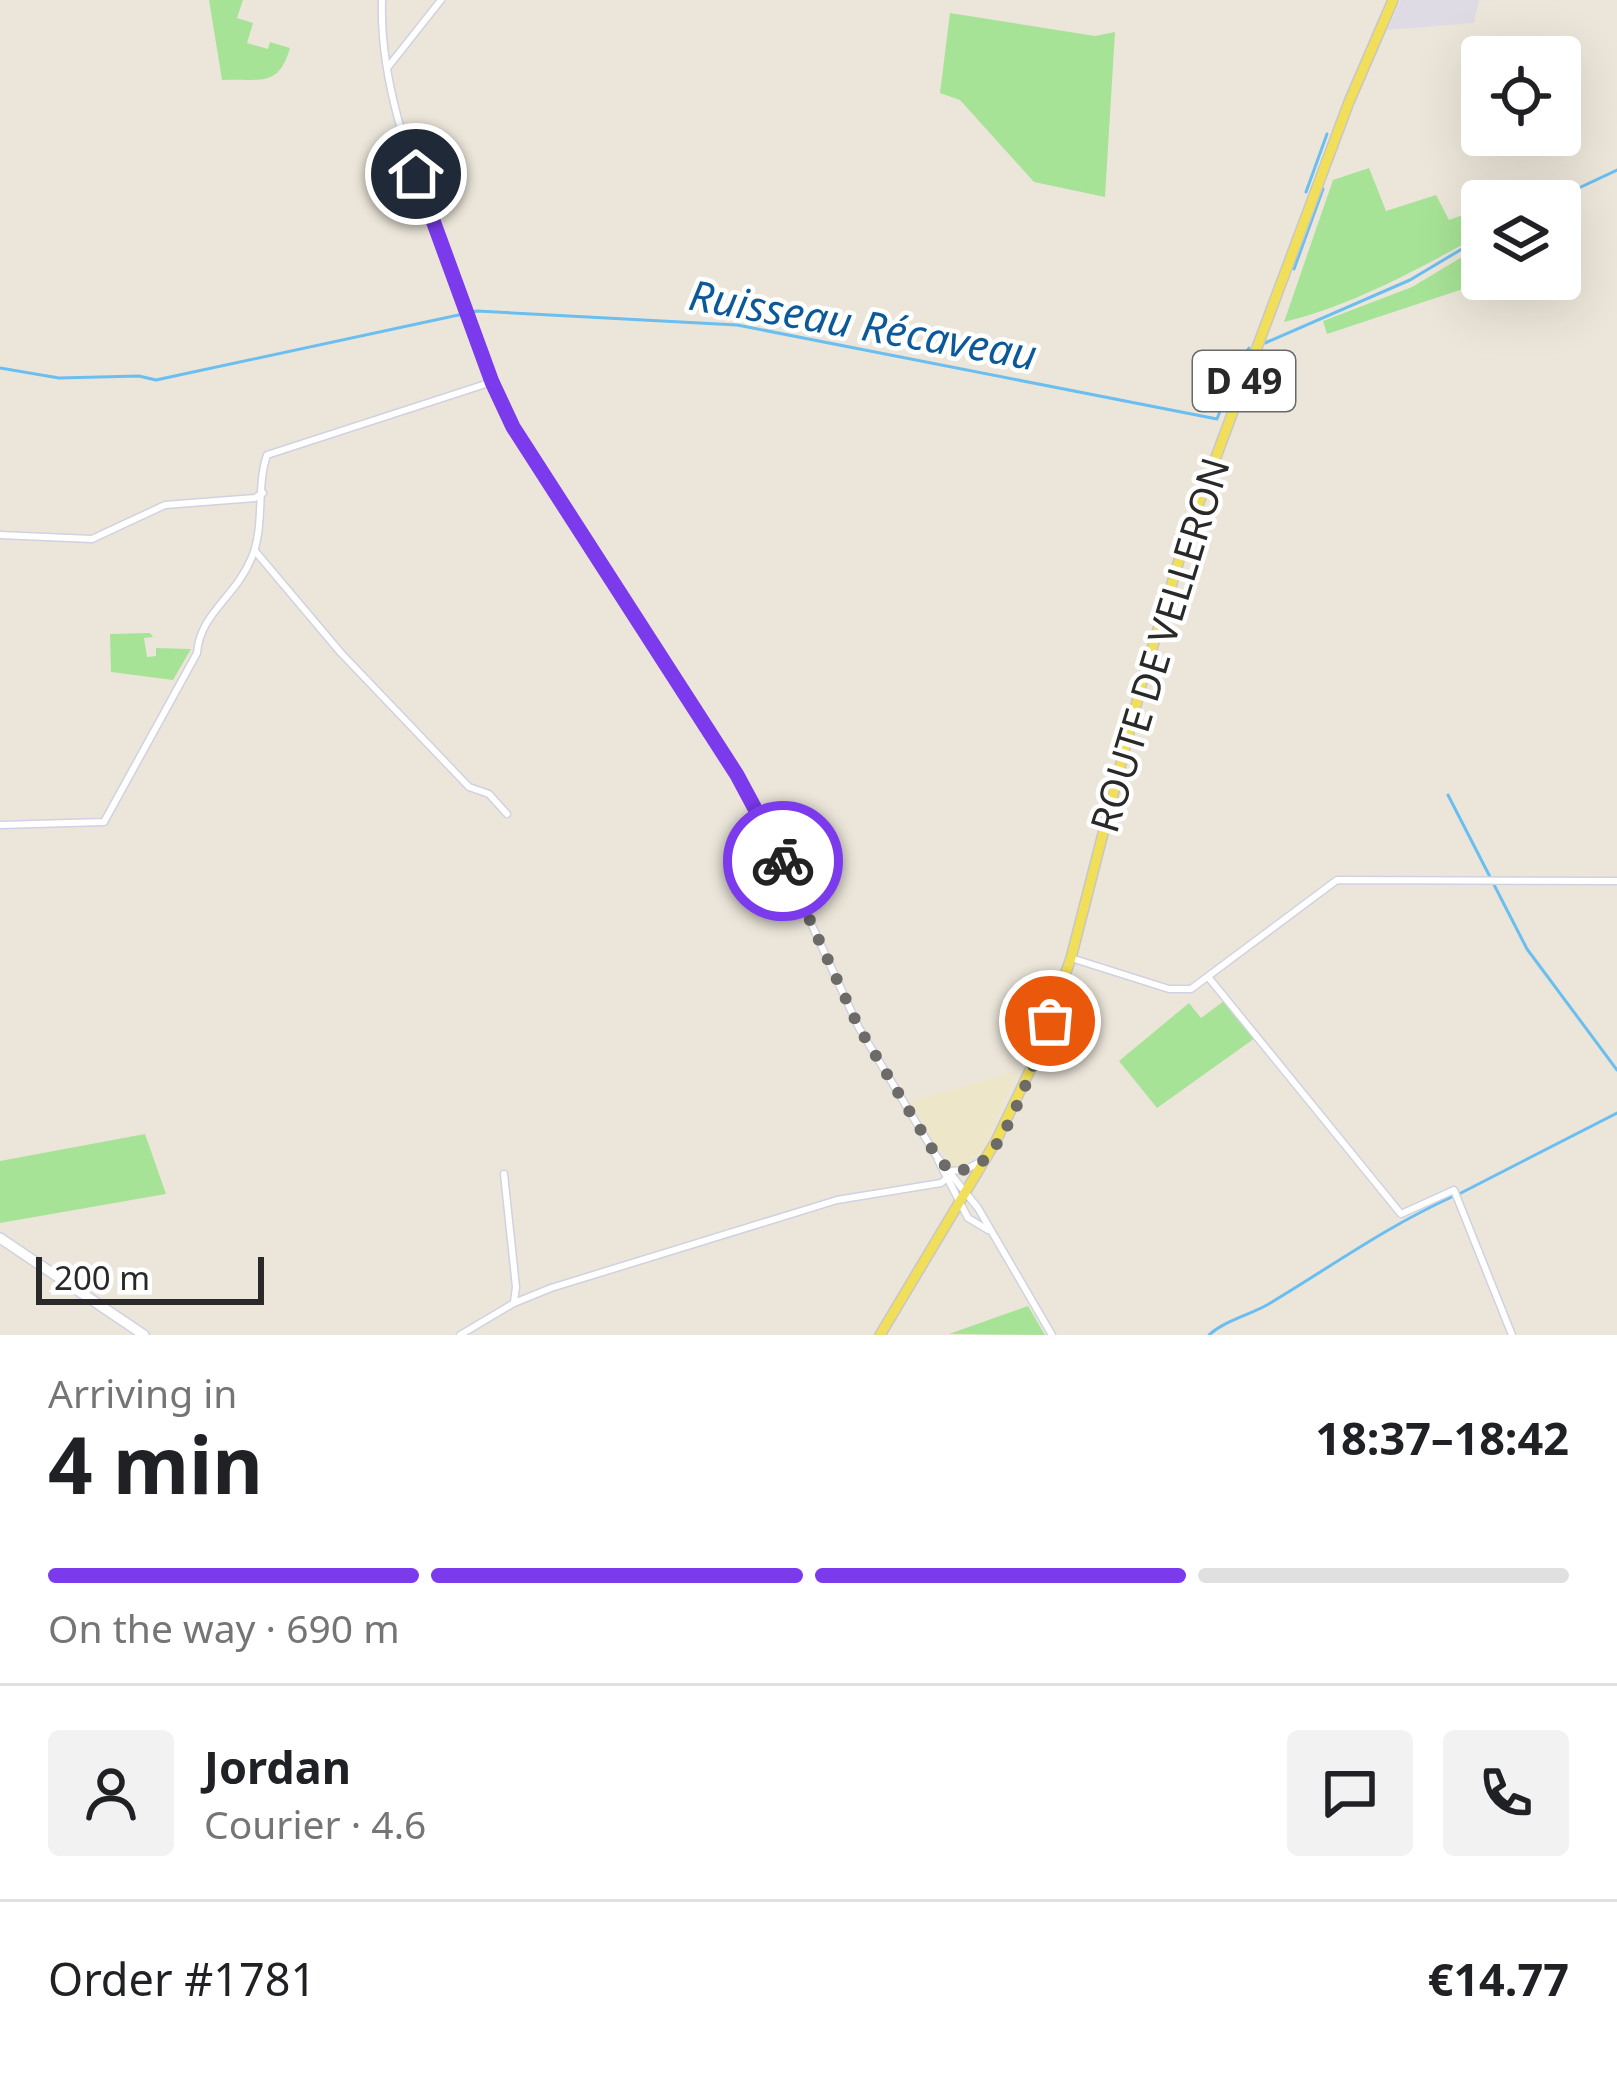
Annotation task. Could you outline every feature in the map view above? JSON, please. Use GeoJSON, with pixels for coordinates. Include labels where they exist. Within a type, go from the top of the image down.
{"type":"FeatureCollection","features":[{"type":"Feature","properties":{"kind":"main road","name":"ROUTE DE VELLERON"},"geometry":{"type":"LineString","coordinates":[[986,1158],[1029,1075],[1071,958],[1146,666],[1186,537],[1349,102],[1393,0]]}},
{"type":"Feature","properties":{"kind":"main road","name":"D 49"},"geometry":{"type":"LineString","coordinates":[[880,1335],[986,1158]]}},
{"type":"Feature","properties":{"kind":"street"},"geometry":{"type":"LineString","coordinates":[[382,0],[381,43],[416,174],[513,427],[737,775],[777,848],[859,1028],[1052,1335]]}},
{"type":"Feature","properties":{"kind":"street"},"geometry":{"type":"LineString","coordinates":[[387,68],[442,0]]}},
{"type":"Feature","properties":{"kind":"street"},"geometry":{"type":"LineString","coordinates":[[0,825],[104,822],[197,652],[200,627],[229,598],[255,551],[264,464],[272,452],[492,382]]}},
{"type":"Feature","properties":{"kind":"street"},"geometry":{"type":"LineString","coordinates":[[0,536],[92,538],[165,506],[255,498],[263,493]]}},
{"type":"Feature","properties":{"kind":"street"},"geometry":{"type":"LineString","coordinates":[[255,551],[341,653],[469,787],[489,794],[507,814]]}},
{"type":"Feature","properties":{"kind":"street"},"geometry":{"type":"LineString","coordinates":[[1071,958],[1169,989],[1191,989],[1337,880],[1617,881]]}},
{"type":"Feature","properties":{"kind":"street"},"geometry":{"type":"LineString","coordinates":[[1209,977],[1401,1214],[1454,1190],[1512,1335]]}},
{"type":"Feature","properties":{"kind":"street"},"geometry":{"type":"LineString","coordinates":[[460,1335],[514,1303],[551,1288],[837,1200],[949,1175],[986,1158]]}},
{"type":"Feature","properties":{"kind":"street"},"geometry":{"type":"LineString","coordinates":[[504,1174],[514,1303]]}},
{"type":"Feature","properties":{"kind":"street"},"geometry":{"type":"LineString","coordinates":[[949,1175],[968,1218],[992,1234]]}},
{"type":"Feature","properties":{"kind":"street"},"geometry":{"type":"LineString","coordinates":[[945,1222],[968,1218]]}},
{"type":"Feature","properties":{"kind":"street"},"geometry":{"type":"LineString","coordinates":[[0,1238],[144,1335]]}},
{"type":"Feature","properties":{"kind":"shaded area"},"geometry":{"type":"Polygon","coordinates":[[[1401,0],[1479,0],[1474,23],[1387,30],[1401,0]]]}},
{"type":"Feature","properties":{"kind":"shaded area"},"geometry":{"type":"Polygon","coordinates":[[[1017,1071],[983,1151],[962,1166],[953,1165],[910,1102],[1017,1071]]]}},
{"type":"Feature","properties":{"kind":"green space"},"geometry":{"type":"Polygon","coordinates":[[[209,0],[243,0],[237,18],[253,23],[247,43],[268,49],[270,42],[290,48],[280,70],[266,79],[222,80],[209,0]]]}},
{"type":"Feature","properties":{"kind":"green space"},"geometry":{"type":"Polygon","coordinates":[[[950,13],[1095,36],[1115,32],[1105,197],[1034,182],[960,100],[940,93],[950,13]]]}},
{"type":"Feature","properties":{"kind":"green space"},"geometry":{"type":"Polygon","coordinates":[[[1369,168],[1386,211],[1436,195],[1449,220],[1461,216],[1461,245],[1361,296],[1284,322],[1333,180],[1369,168]]]}},
{"type":"Feature","properties":{"kind":"green space"},"geometry":{"type":"Polygon","coordinates":[[[1461,258],[1461,290],[1327,334],[1323,321],[1412,287],[1461,258]]]}},
{"type":"Feature","properties":{"kind":"green space"},"geometry":{"type":"Polygon","coordinates":[[[150,633],[153,637],[144,638],[147,657],[156,656],[156,648],[191,649],[173,680],[111,672],[110,634],[150,633]]]}},
{"type":"Feature","properties":{"kind":"green space"},"geometry":{"type":"Polygon","coordinates":[[[1224,1001],[1255,1038],[1157,1108],[1119,1061],[1189,1003],[1201,1018],[1224,1001]]]}},
{"type":"Feature","properties":{"kind":"green space"},"geometry":{"type":"Polygon","coordinates":[[[145,1134],[166,1194],[0,1223],[0,1161],[145,1134]]]}},
{"type":"Feature","properties":{"kind":"green space"},"geometry":{"type":"Polygon","coordinates":[[[1028,1306],[1045,1335],[949,1334],[1028,1306]]]}},
{"type":"Feature","properties":{"kind":"waterway"},"geometry":{"type":"LineString","coordinates":[[1306,192],[1327,134]]}},
{"type":"Feature","properties":{"kind":"waterway"},"geometry":{"type":"LineString","coordinates":[[1581,187],[1617,170]]}},
{"type":"Feature","properties":{"kind":"waterway"},"geometry":{"type":"LineString","coordinates":[[1294,269],[1323,189]]}},
{"type":"Feature","properties":{"kind":"waterway"},"geometry":{"type":"LineString","coordinates":[[1265,343],[1410,280],[1461,250]]}},
{"type":"Feature","properties":{"kind":"waterway","name":"Ruisseau Récaveau"},"geometry":{"type":"LineString","coordinates":[[0,368],[59,378],[139,376],[156,380],[477,311],[737,325],[1217,419],[1249,348]]}},
{"type":"Feature","properties":{"kind":"waterway"},"geometry":{"type":"LineString","coordinates":[[1448,795],[1527,949],[1617,1070]]}},
{"type":"Feature","properties":{"kind":"waterway"},"geometry":{"type":"LineString","coordinates":[[1459,1194],[1617,1113]]}},
{"type":"Feature","properties":{"kind":"waterway"},"geometry":{"type":"LineString","coordinates":[[1209,1335],[1454,1196]]}},
{"type":"Feature","properties":{"kind":"way so far"},"geometry":{"type":"LineString","coordinates":[[783,861],[859,1028],[950,1171],[965,1170],[986,1158],[1023,1088],[1050,1021]]}},
{"type":"Feature","properties":{"kind":"route"},"geometry":{"type":"LineString","coordinates":[[416,174],[513,427],[737,775],[783,861]]}}]}
